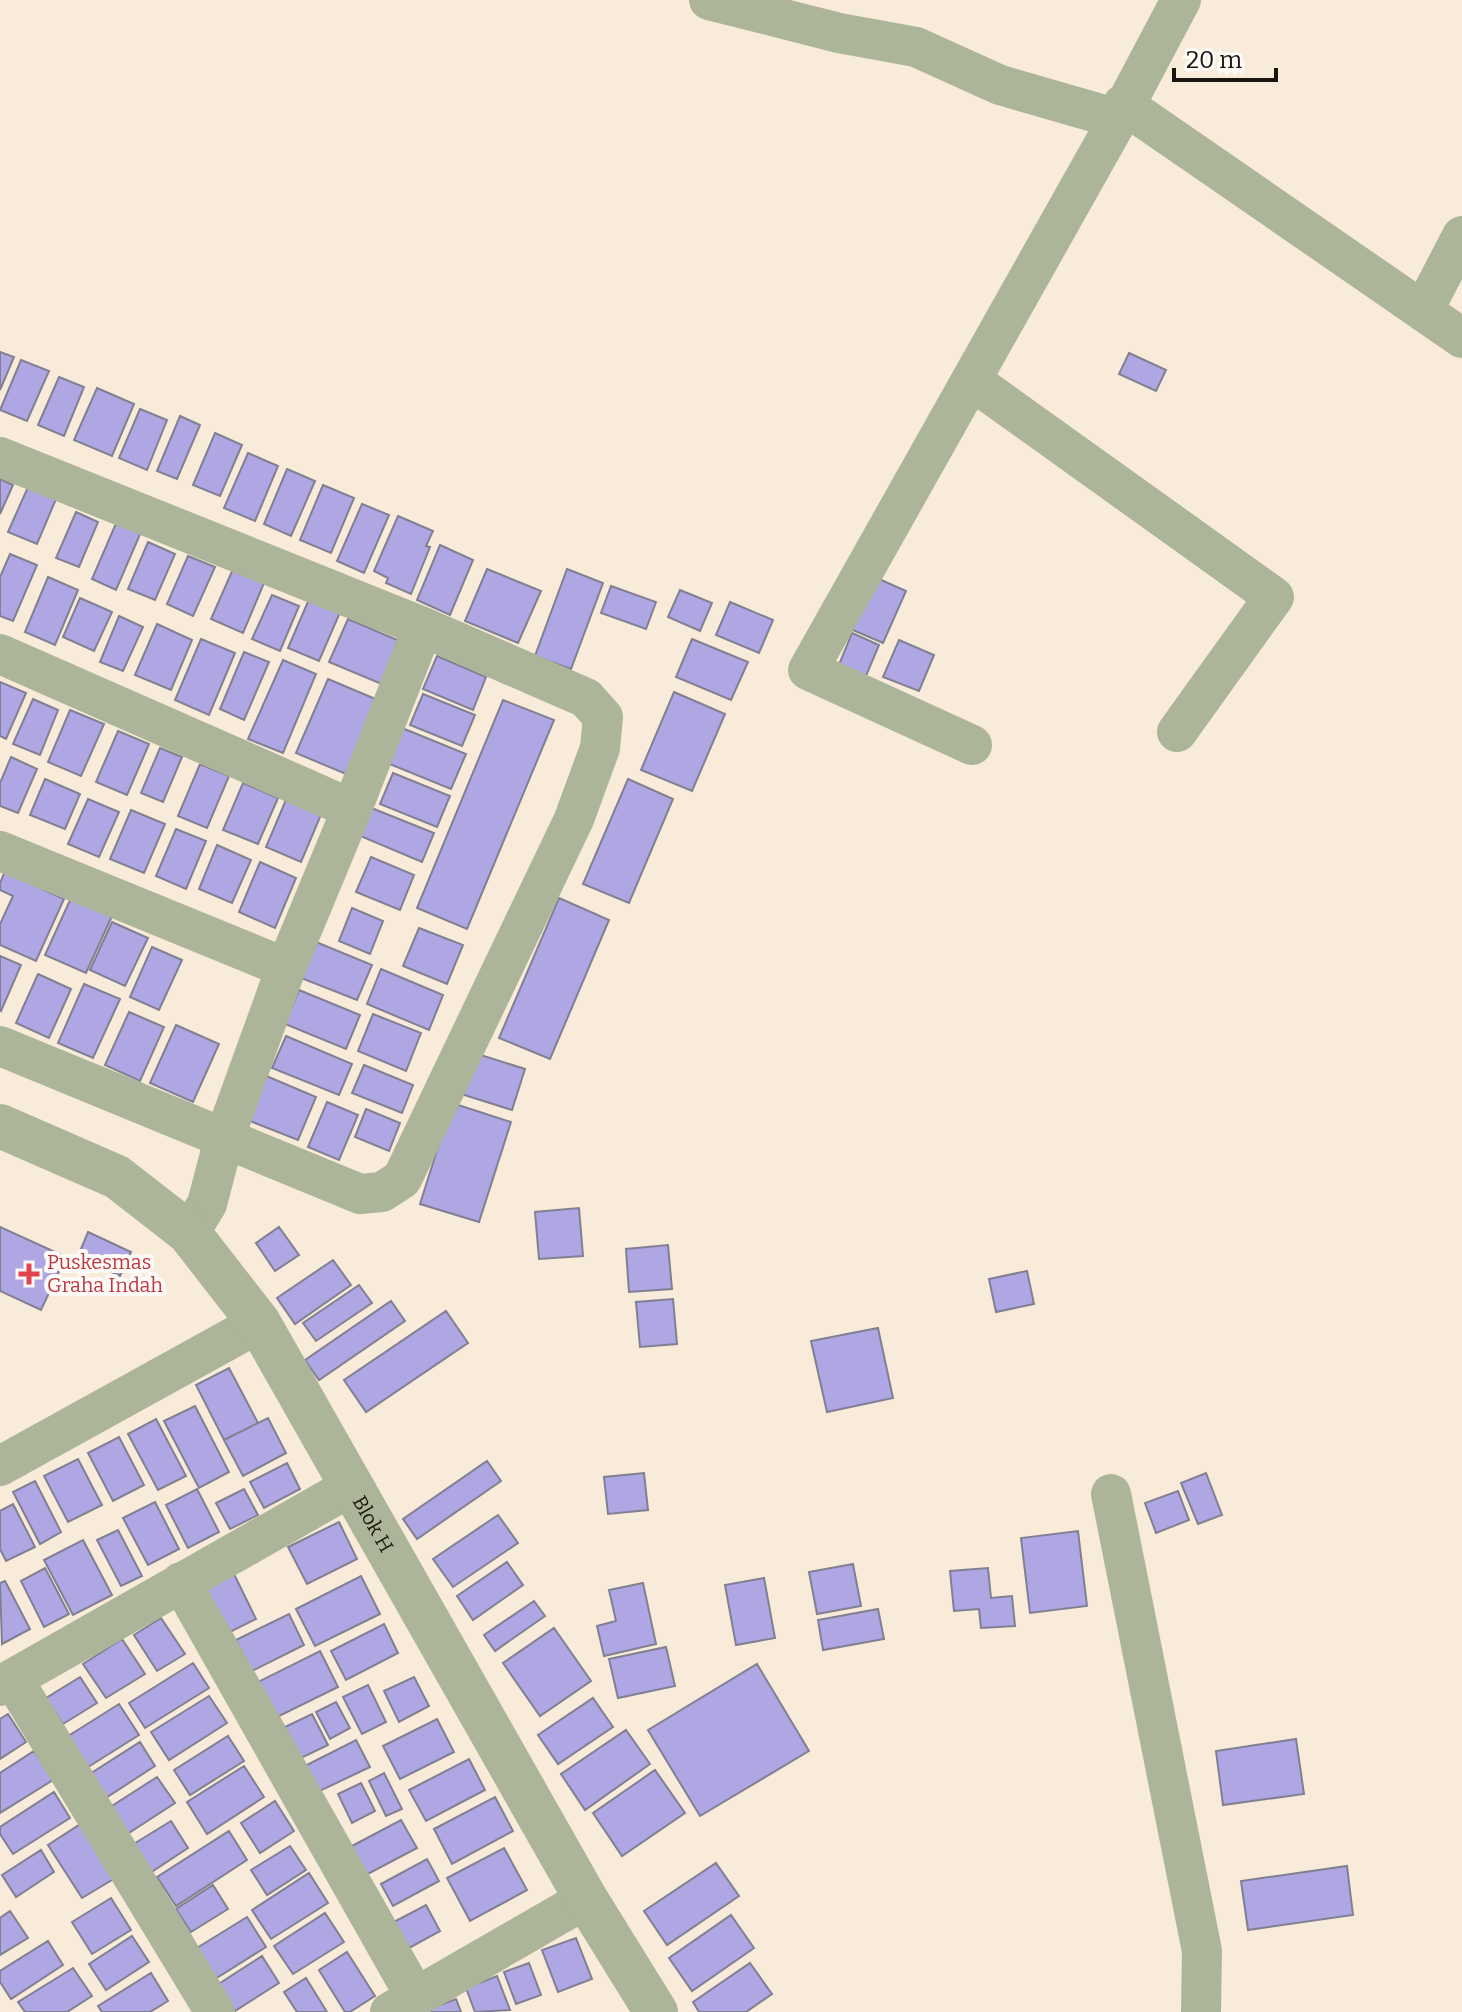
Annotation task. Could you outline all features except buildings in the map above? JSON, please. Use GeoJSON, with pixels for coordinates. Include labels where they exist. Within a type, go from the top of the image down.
{"type":"FeatureCollection","features":[{"type":"Feature","properties":{"kind":"street"},"geometry":{"type":"LineString","coordinates":[[709,0],[839,33],[916,47],[1000,85],[1121,112],[1462,338]]}},
{"type":"Feature","properties":{"kind":"street"},"geometry":{"type":"LineString","coordinates":[[972,745],[808,670],[1181,0]]}},
{"type":"Feature","properties":{"kind":"street"},"geometry":{"type":"LineString","coordinates":[[1423,311],[1462,236]]}},
{"type":"Feature","properties":{"kind":"street"},"geometry":{"type":"LineString","coordinates":[[971,380],[1274,597],[1177,732]]}},
{"type":"Feature","properties":{"kind":"street"},"geometry":{"type":"LineString","coordinates":[[0,457],[423,627],[586,698],[603,717],[600,748],[574,819],[402,1179],[382,1192],[360,1194],[0,1046]]}},
{"type":"Feature","properties":{"kind":"street"},"geometry":{"type":"LineString","coordinates":[[189,1233],[207,1204],[224,1139],[286,968],[423,627]]}},
{"type":"Feature","properties":{"kind":"street"},"geometry":{"type":"LineString","coordinates":[[0,654],[352,809]]}},
{"type":"Feature","properties":{"kind":"street"},"geometry":{"type":"LineString","coordinates":[[0,851],[286,968]]}},
{"type":"Feature","properties":{"kind":"street","name":"Blok H"},"geometry":{"type":"LineString","coordinates":[[0,1126],[117,1177],[189,1233],[259,1323],[586,1899],[656,2012]]}},
{"type":"Feature","properties":{"kind":"street"},"geometry":{"type":"LineString","coordinates":[[0,1466],[259,1323]]}},
{"type":"Feature","properties":{"kind":"street"},"geometry":{"type":"LineString","coordinates":[[215,2012],[6,1682],[352,1486]]}},
{"type":"Feature","properties":{"kind":"street"},"geometry":{"type":"LineString","coordinates":[[1111,1494],[1202,1951],[1201,2012]]}},
{"type":"Feature","properties":{"kind":"street"},"geometry":{"type":"LineString","coordinates":[[181,1582],[403,2004],[586,1899]]}},
{"type":"Feature","properties":{"kind":"place","name":"Puskesmas Graha Indah"},"geometry":{"type":"Point","coordinates":[29,1274]}}]}
